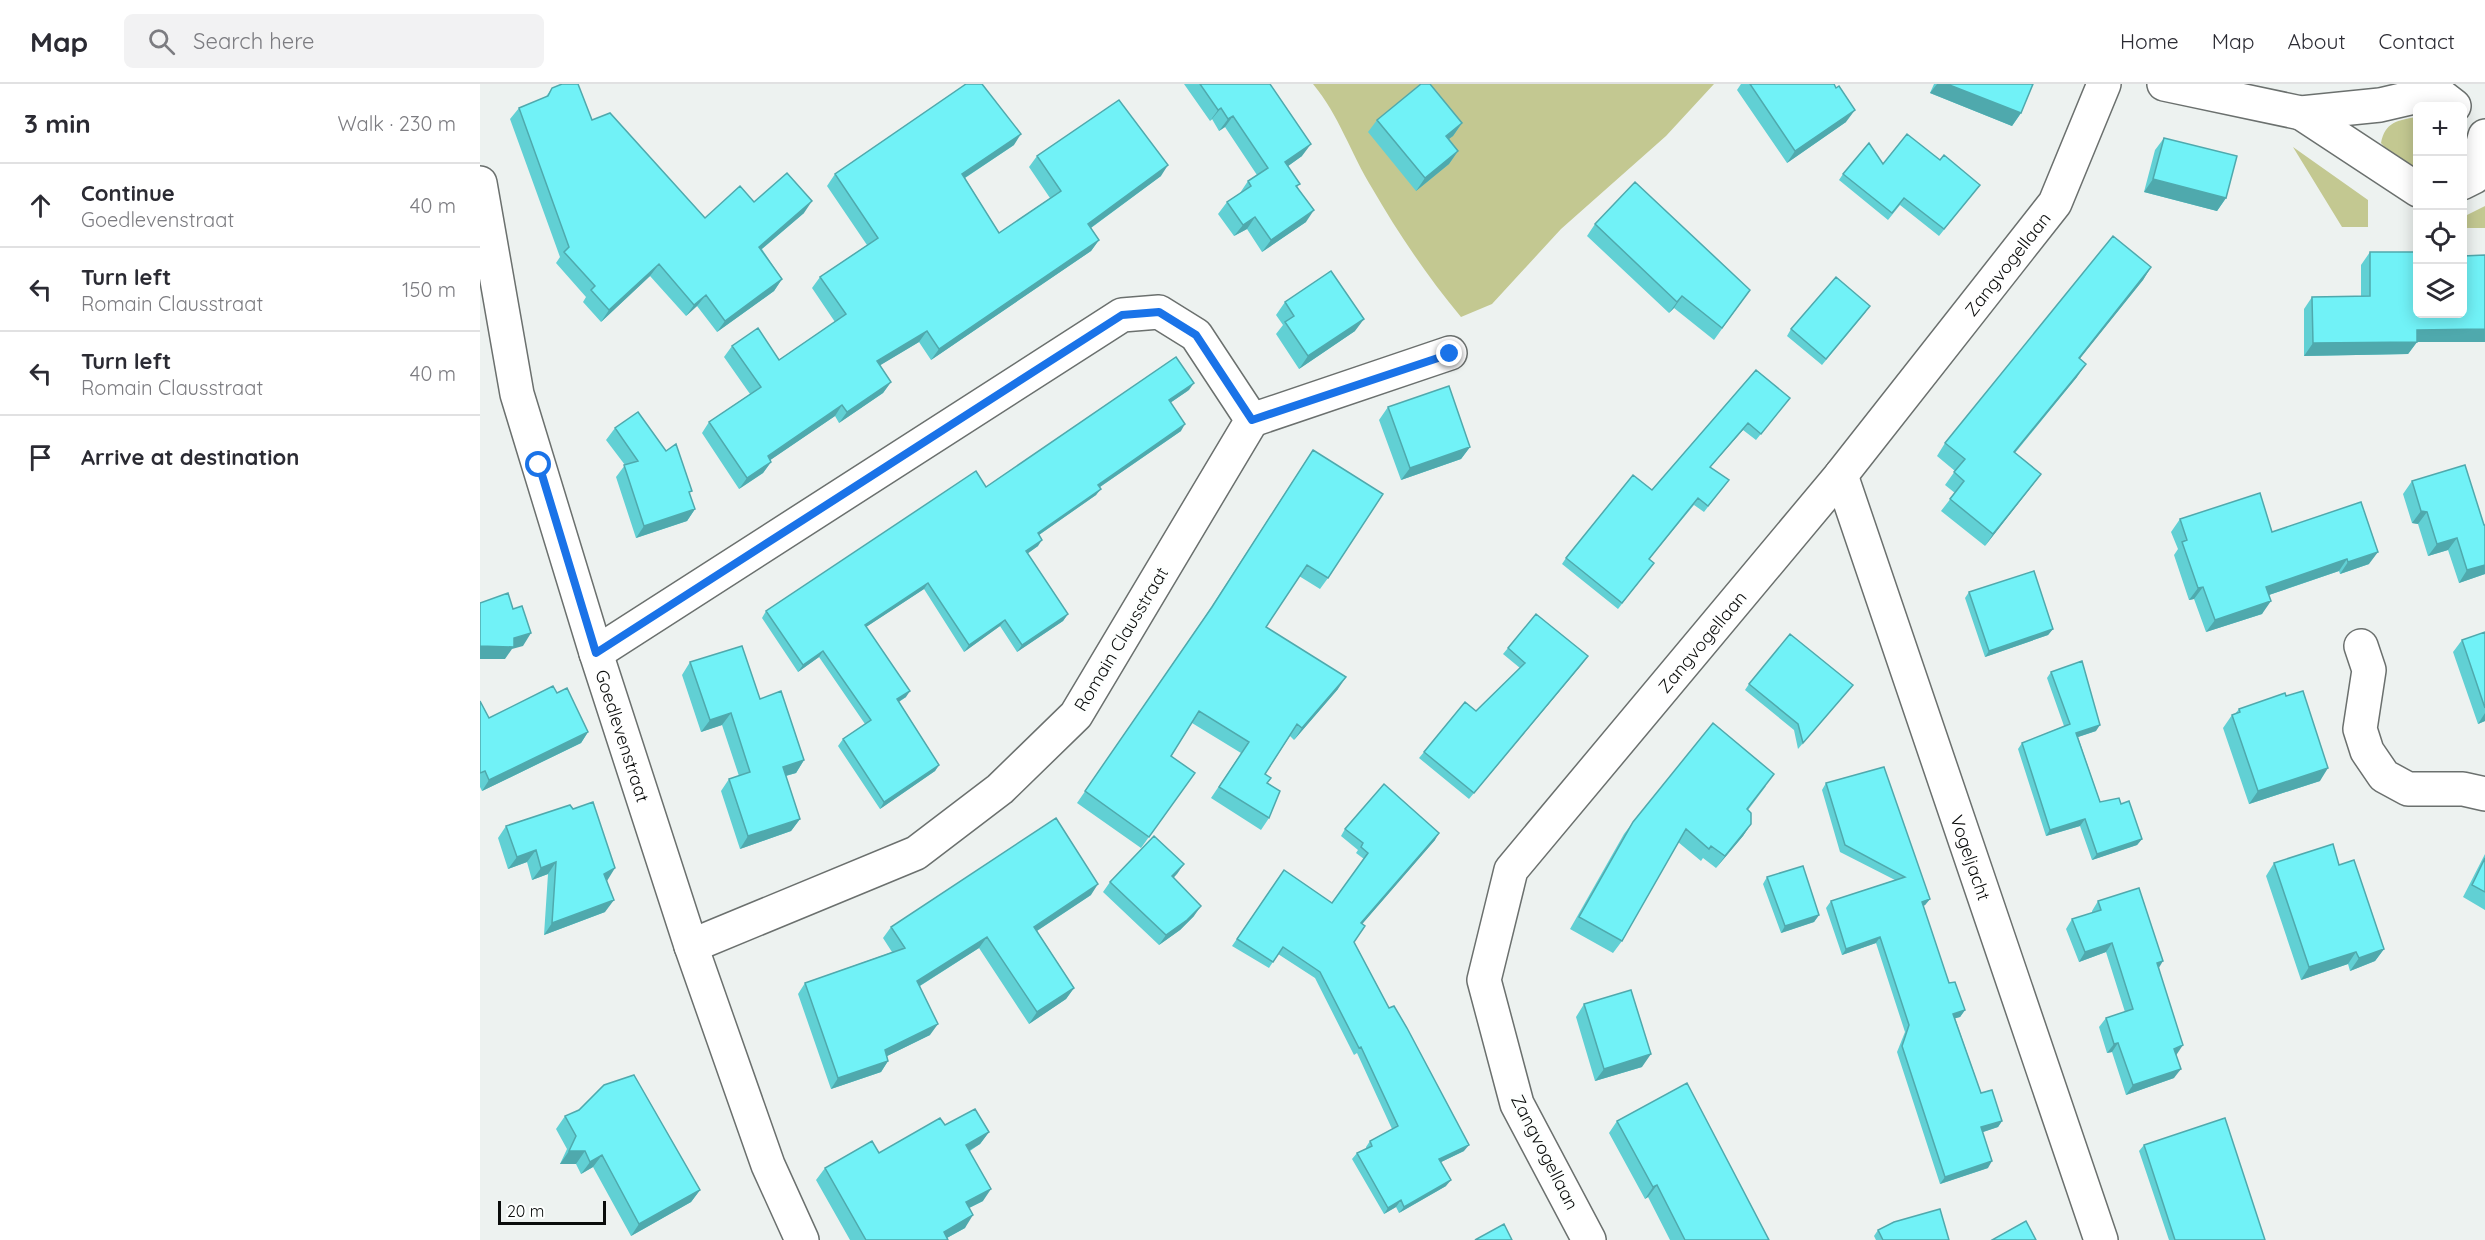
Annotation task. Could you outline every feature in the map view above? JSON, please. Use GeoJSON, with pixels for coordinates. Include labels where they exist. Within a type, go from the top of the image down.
{"type":"FeatureCollection","features":[{"type":"Feature","properties":{"kind":"street","name":"Zangvogellaan"},"geometry":{"type":"LineString","coordinates":[[1589,1240],[1517,1104],[1484,980],[1511,870],[1840,475],[2055,203],[2104,84]]}},
{"type":"Feature","properties":{"kind":"street"},"geometry":{"type":"LineString","coordinates":[[2164,84],[2301,113],[2380,105],[2436,92],[2449,102]]}},
{"type":"Feature","properties":{"kind":"street"},"geometry":{"type":"LineString","coordinates":[[2301,113],[2413,187]]}},
{"type":"Feature","properties":{"kind":"street"},"geometry":{"type":"LineString","coordinates":[[2467,118],[2485,134],[2474,177],[2467,181]]}},
{"type":"Feature","properties":{"kind":"street","name":"Goedlevenstraat"},"geometry":{"type":"LineString","coordinates":[[480,183],[517,394],[596,653],[691,945],[768,1166],[802,1240]]}},
{"type":"Feature","properties":{"kind":"street"},"geometry":{"type":"LineString","coordinates":[[596,653],[1122,315],[1159,312],[1196,335],[1252,420],[1450,354]]}},
{"type":"Feature","properties":{"kind":"street","name":"Romain Clausstraat"},"geometry":{"type":"LineString","coordinates":[[691,945],[916,853],[1000,789],[1076,715],[1252,420]]}},
{"type":"Feature","properties":{"kind":"street","name":"Vogeljacht"},"geometry":{"type":"LineString","coordinates":[[1840,475],[2101,1240]]}},
{"type":"Feature","properties":{"kind":"street"},"geometry":{"type":"LineString","coordinates":[[2361,646],[2369,670],[2360,729],[2367,751],[2384,776],[2408,789],[2463,789],[2485,794]]}},
{"type":"Feature","properties":{"kind":"green space"},"geometry":{"type":"Polygon","coordinates":[[[1313,84],[1714,84],[1666,136],[1561,229],[1492,304],[1461,317],[1425,270],[1392,221],[1338,122],[1313,84]]]}},
{"type":"Feature","properties":{"kind":"green space"},"geometry":{"type":"Polygon","coordinates":[[[2413,118],[2413,168],[2390,153],[2381,143],[2389,126],[2413,118]]]}},
{"type":"Feature","properties":{"kind":"green space"},"geometry":{"type":"Polygon","coordinates":[[[2293,147],[2368,200],[2368,227],[2342,227],[2293,147]]]}},
{"type":"Feature","properties":{"kind":"green space"},"geometry":{"type":"Polygon","coordinates":[[[2485,206],[2485,228],[2467,228],[2467,215],[2485,206]]]}},
{"type":"Feature","properties":{"kind":"building"},"geometry":{"type":"Polygon","coordinates":[[[562,84],[578,84],[592,120],[610,113],[705,218],[740,186],[754,202],[787,173],[812,201],[759,247],[782,279],[725,321],[706,295],[694,305],[659,264],[609,310],[591,290],[595,286],[564,252],[569,247],[519,108],[548,96],[552,88],[562,84]]]}},
{"type":"Feature","properties":{"kind":"building"},"geometry":{"type":"Polygon","coordinates":[[[966,84],[982,84],[1021,134],[962,174],[999,233],[1061,191],[1037,156],[1119,100],[1168,165],[1088,224],[1099,240],[939,349],[927,331],[877,361],[891,382],[847,412],[842,405],[768,456],[771,462],[747,478],[709,422],[761,387],[732,346],[758,328],[779,360],[846,314],[820,277],[878,238],[835,174],[966,84]]]}},
{"type":"Feature","properties":{"kind":"building"},"geometry":{"type":"Polygon","coordinates":[[[1200,84],[1270,84],[1311,144],[1285,162],[1300,184],[1296,186],[1314,210],[1271,240],[1255,217],[1243,225],[1227,202],[1251,186],[1248,181],[1268,168],[1233,116],[1228,119],[1221,108],[1218,110],[1200,84]]]}},
{"type":"Feature","properties":{"kind":"building"},"geometry":{"type":"Polygon","coordinates":[[[1421,84],[1430,84],[1462,123],[1446,136],[1458,151],[1425,178],[1377,120],[1421,84]]]}},
{"type":"Feature","properties":{"kind":"building"},"geometry":{"type":"Polygon","coordinates":[[[1750,84],[1834,84],[1836,88],[1839,86],[1855,110],[1795,151],[1750,84]]]}},
{"type":"Feature","properties":{"kind":"building"},"geometry":{"type":"Polygon","coordinates":[[[1947,84],[2033,84],[2021,113],[1947,84]]]}},
{"type":"Feature","properties":{"kind":"building"},"geometry":{"type":"Polygon","coordinates":[[[1907,134],[1940,160],[1944,155],[1980,185],[1944,229],[1904,198],[1892,213],[1843,174],[1869,143],[1883,164],[1907,134]]]}},
{"type":"Feature","properties":{"kind":"building"},"geometry":{"type":"Polygon","coordinates":[[[2164,138],[2237,156],[2226,198],[2153,179],[2164,138]]]}},
{"type":"Feature","properties":{"kind":"building"},"geometry":{"type":"Polygon","coordinates":[[[1635,182],[1750,290],[1722,328],[1682,296],[1677,302],[1595,224],[1635,182]]]}},
{"type":"Feature","properties":{"kind":"building"},"geometry":{"type":"Polygon","coordinates":[[[2113,236],[2151,267],[2079,358],[2086,364],[2014,452],[2041,474],[1993,534],[1950,499],[1964,481],[1954,472],[1965,459],[1945,443],[2113,236]]]}},
{"type":"Feature","properties":{"kind":"building"},"geometry":{"type":"Polygon","coordinates":[[[2370,252],[2413,252],[2413,318],[2467,318],[2467,256],[2485,255],[2485,329],[2417,330],[2417,342],[2313,343],[2312,297],[2370,296],[2370,252]]]}},
{"type":"Feature","properties":{"kind":"building"},"geometry":{"type":"Polygon","coordinates":[[[1331,271],[1364,319],[1308,356],[1285,322],[1294,316],[1285,302],[1331,271]]]}},
{"type":"Feature","properties":{"kind":"building"},"geometry":{"type":"Polygon","coordinates":[[[1836,277],[1870,306],[1826,359],[1791,329],[1836,277]]]}},
{"type":"Feature","properties":{"kind":"building"},"geometry":{"type":"Polygon","coordinates":[[[1176,357],[1194,383],[1169,400],[1185,424],[1098,485],[1101,489],[1038,533],[1042,540],[1026,551],[1068,614],[1022,645],[1005,620],[969,645],[928,583],[865,625],[910,691],[897,699],[939,765],[884,802],[843,739],[871,720],[823,651],[803,665],[766,611],[976,471],[986,487],[1176,357]]]}},
{"type":"Feature","properties":{"kind":"building"},"geometry":{"type":"Polygon","coordinates":[[[1756,370],[1790,398],[1761,434],[1748,423],[1710,467],[1729,480],[1708,506],[1698,498],[1649,559],[1654,563],[1622,603],[1566,558],[1633,475],[1652,490],[1756,370]]]}},
{"type":"Feature","properties":{"kind":"building"},"geometry":{"type":"Polygon","coordinates":[[[1449,386],[1470,447],[1410,468],[1388,407],[1449,386]]]}},
{"type":"Feature","properties":{"kind":"building"},"geometry":{"type":"Polygon","coordinates":[[[638,412],[666,451],[676,444],[692,491],[689,492],[695,509],[644,526],[624,465],[638,461],[615,428],[638,412]]]}},
{"type":"Feature","properties":{"kind":"building"},"geometry":{"type":"Polygon","coordinates":[[[1313,450],[1383,494],[1328,578],[1307,565],[1266,627],[1346,677],[1302,728],[1297,724],[1265,774],[1271,778],[1267,783],[1280,791],[1269,818],[1219,787],[1249,742],[1199,711],[1171,756],[1195,773],[1149,837],[1085,791],[1212,607],[1313,450]]]}},
{"type":"Feature","properties":{"kind":"building"},"geometry":{"type":"Polygon","coordinates":[[[2465,465],[2485,525],[2485,565],[2467,570],[2457,538],[2437,544],[2427,512],[2421,511],[2412,481],[2465,465]]]}},
{"type":"Feature","properties":{"kind":"building"},"geometry":{"type":"Polygon","coordinates":[[[2260,493],[2272,532],[2361,502],[2378,552],[2348,562],[2347,559],[2266,587],[2271,601],[2215,620],[2203,587],[2198,588],[2182,542],[2187,540],[2180,519],[2260,493]]]}},
{"type":"Feature","properties":{"kind":"building"},"geometry":{"type":"Polygon","coordinates":[[[2034,571],[2053,629],[1989,651],[1969,592],[2034,571]]]}},
{"type":"Feature","properties":{"kind":"building"},"geometry":{"type":"Polygon","coordinates":[[[508,593],[513,609],[522,606],[531,633],[514,638],[514,647],[480,646],[480,603],[508,593]]]}},
{"type":"Feature","properties":{"kind":"building"},"geometry":{"type":"Polygon","coordinates":[[[1536,614],[1588,656],[1474,793],[1424,752],[1465,702],[1476,711],[1525,663],[1508,648],[1536,614]]]}},
{"type":"Feature","properties":{"kind":"building"},"geometry":{"type":"Polygon","coordinates":[[[2485,632],[2485,708],[2462,640],[2485,632]]]}},
{"type":"Feature","properties":{"kind":"building"},"geometry":{"type":"Polygon","coordinates":[[[1790,634],[1853,685],[1803,743],[1798,724],[1749,684],[1790,634]]]}},
{"type":"Feature","properties":{"kind":"building"},"geometry":{"type":"Polygon","coordinates":[[[742,646],[760,699],[781,691],[804,760],[783,767],[800,819],[748,836],[729,779],[750,772],[731,713],[710,720],[690,662],[742,646]]]}},
{"type":"Feature","properties":{"kind":"building"},"geometry":{"type":"Polygon","coordinates":[[[2082,661],[2100,725],[2076,733],[2100,802],[2119,798],[2121,804],[2129,801],[2142,839],[2097,854],[2085,819],[2050,830],[2022,743],[2070,724],[2051,672],[2082,661]]]}},
{"type":"Feature","properties":{"kind":"building"},"geometry":{"type":"Polygon","coordinates":[[[553,686],[557,693],[567,688],[588,732],[489,780],[485,771],[480,773],[480,701],[489,718],[553,686]]]}},
{"type":"Feature","properties":{"kind":"building"},"geometry":{"type":"Polygon","coordinates":[[[2303,691],[2328,768],[2258,791],[2232,715],[2240,712],[2239,709],[2285,693],[2286,696],[2303,691]]]}},
{"type":"Feature","properties":{"kind":"building"},"geometry":{"type":"Polygon","coordinates":[[[1713,723],[1774,774],[1747,809],[1751,813],[1751,824],[1725,856],[1711,846],[1709,849],[1686,829],[1622,941],[1579,917],[1633,822],[1713,723]]]}},
{"type":"Feature","properties":{"kind":"building"},"geometry":{"type":"Polygon","coordinates":[[[1884,767],[1930,899],[1922,902],[1949,983],[1955,982],[1965,1010],[1953,1014],[1981,1093],[1992,1090],[2002,1121],[1981,1127],[1992,1161],[1945,1177],[1902,1046],[1909,1025],[1880,937],[1846,949],[1831,901],[1905,877],[1845,845],[1826,783],[1884,767]]]}},
{"type":"Feature","properties":{"kind":"building"},"geometry":{"type":"Polygon","coordinates":[[[1384,784],[1439,833],[1361,923],[1365,926],[1354,942],[1389,1008],[1394,1006],[1407,1028],[1469,1145],[1439,1159],[1451,1180],[1404,1207],[1401,1200],[1388,1208],[1357,1153],[1372,1146],[1370,1141],[1398,1126],[1361,1047],[1359,1048],[1320,972],[1283,947],[1273,962],[1237,939],[1284,870],[1332,903],[1368,853],[1361,847],[1363,843],[1345,829],[1384,784]]]}},
{"type":"Feature","properties":{"kind":"building"},"geometry":{"type":"Polygon","coordinates":[[[593,802],[615,868],[604,874],[614,900],[552,923],[556,862],[541,868],[536,850],[517,857],[506,826],[570,805],[573,809],[593,802]]]}},
{"type":"Feature","properties":{"kind":"building"},"geometry":{"type":"Polygon","coordinates":[[[1056,818],[1098,884],[1034,927],[1074,988],[1037,1012],[987,937],[917,981],[938,1024],[885,1050],[888,1061],[838,1078],[805,983],[905,948],[891,927],[1056,818]]]}},
{"type":"Feature","properties":{"kind":"building"},"geometry":{"type":"Polygon","coordinates":[[[1154,836],[1184,864],[1172,876],[1201,906],[1187,920],[1166,935],[1110,882],[1154,836]]]}},
{"type":"Feature","properties":{"kind":"building"},"geometry":{"type":"Polygon","coordinates":[[[2333,844],[2339,865],[2354,860],[2384,949],[2359,958],[2356,952],[2309,967],[2274,863],[2333,844]]]}},
{"type":"Feature","properties":{"kind":"building"},"geometry":{"type":"Polygon","coordinates":[[[2485,858],[2485,892],[2472,885],[2485,858]]]}},
{"type":"Feature","properties":{"kind":"building"},"geometry":{"type":"Polygon","coordinates":[[[1803,866],[1819,915],[1785,926],[1767,877],[1803,866]]]}},
{"type":"Feature","properties":{"kind":"building"},"geometry":{"type":"Polygon","coordinates":[[[2139,888],[2163,961],[2157,963],[2183,1045],[2174,1049],[2181,1069],[2133,1085],[2118,1043],[2114,1044],[2106,1018],[2133,1009],[2112,943],[2085,952],[2072,919],[2101,910],[2098,901],[2139,888]]]}},
{"type":"Feature","properties":{"kind":"building"},"geometry":{"type":"Polygon","coordinates":[[[1631,990],[1651,1054],[1604,1069],[1584,1004],[1631,990]]]}},
{"type":"Feature","properties":{"kind":"building"},"geometry":{"type":"Polygon","coordinates":[[[634,1075],[700,1190],[639,1224],[602,1155],[590,1162],[585,1151],[569,1151],[576,1136],[565,1116],[579,1110],[604,1085],[634,1075]]]}},
{"type":"Feature","properties":{"kind":"building"},"geometry":{"type":"Polygon","coordinates":[[[1687,1083],[1769,1240],[1685,1240],[1657,1185],[1653,1187],[1617,1121],[1687,1083]]]}},
{"type":"Feature","properties":{"kind":"building"},"geometry":{"type":"Polygon","coordinates":[[[975,1109],[989,1132],[966,1145],[991,1189],[966,1202],[973,1215],[944,1232],[948,1240],[866,1240],[825,1168],[872,1141],[879,1153],[940,1118],[945,1125],[975,1109]]]}},
{"type":"Feature","properties":{"kind":"building"},"geometry":{"type":"Polygon","coordinates":[[[2225,1118],[2265,1240],[2175,1240],[2144,1145],[2225,1118]]]}},
{"type":"Feature","properties":{"kind":"building"},"geometry":{"type":"Polygon","coordinates":[[[1940,1209],[1949,1240],[1883,1240],[1878,1230],[1894,1222],[1940,1209]]]}},
{"type":"Feature","properties":{"kind":"building"},"geometry":{"type":"Polygon","coordinates":[[[2026,1221],[2036,1240],[1992,1240],[2026,1221]]]}},
{"type":"Feature","properties":{"kind":"building"},"geometry":{"type":"Polygon","coordinates":[[[1504,1224],[1512,1240],[1475,1240],[1504,1224]]]}},
{"type":"Feature","properties":{"kind":"route"},"geometry":{"type":"LineString","coordinates":[[539,465],[596,653],[1122,315],[1159,312],[1196,335],[1252,420],[1450,354]]}}]}
